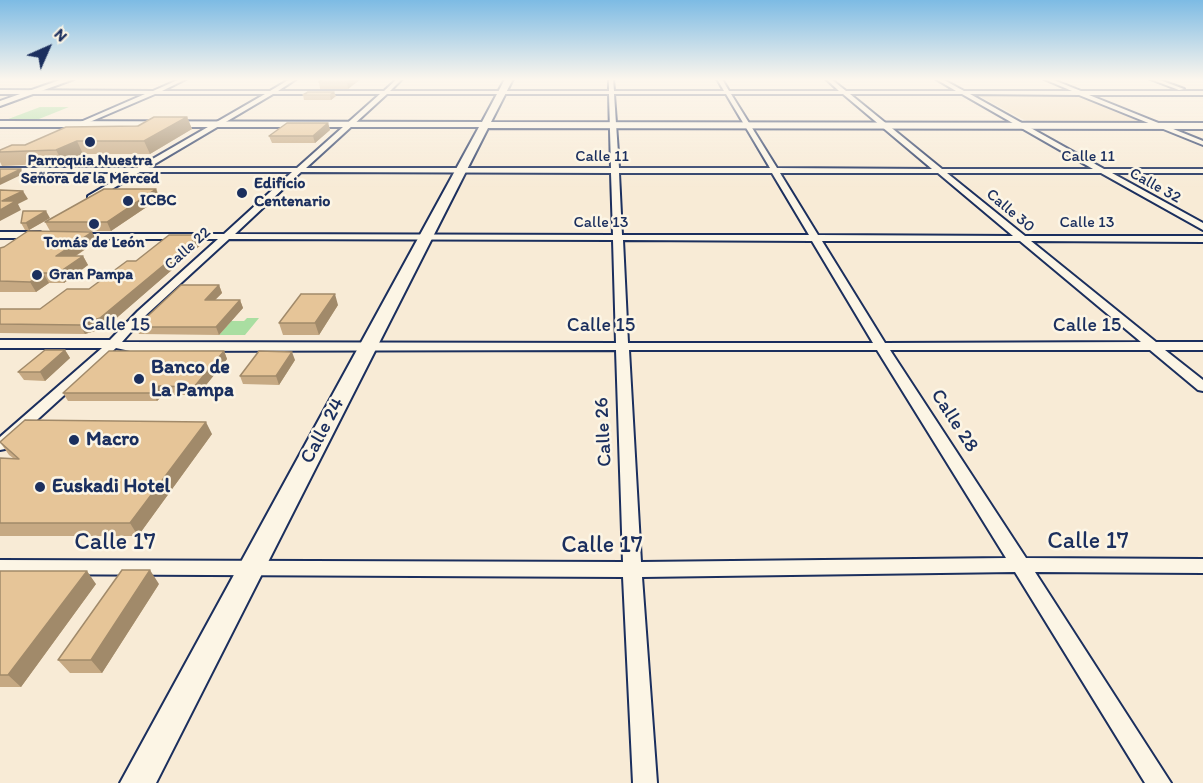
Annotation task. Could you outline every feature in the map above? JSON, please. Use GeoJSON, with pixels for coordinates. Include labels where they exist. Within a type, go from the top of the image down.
{"type":"FeatureCollection","features":[{"type":"Feature","properties":{"kind":"main road","name":"Calle 24"},"geometry":{"type":"LineString","coordinates":[[137,783],[491,116]]}},
{"type":"Feature","properties":{"kind":"main road"},"geometry":{"type":"LineString","coordinates":[[0,124],[1203,126]]}},
{"type":"Feature","properties":{"kind":"street"},"geometry":{"type":"LineString","coordinates":[[59,133],[99,116]]}},
{"type":"Feature","properties":{"kind":"street"},"geometry":{"type":"LineString","coordinates":[[84,203],[232,116]]}},
{"type":"Feature","properties":{"kind":"street","name":"Calle 22"},"geometry":{"type":"LineString","coordinates":[[0,445],[360,116]]}},
{"type":"Feature","properties":{"kind":"street","name":"Calle 26"},"geometry":{"type":"LineString","coordinates":[[613,116],[632,570],[645,783]]}},
{"type":"Feature","properties":{"kind":"street","name":"Calle 28"},"geometry":{"type":"LineString","coordinates":[[741,116],[881,346],[1159,783]]}},
{"type":"Feature","properties":{"kind":"street","name":"Calle 30"},"geometry":{"type":"LineString","coordinates":[[872,116],[1203,387]]}},
{"type":"Feature","properties":{"kind":"street","name":"Calle 32"},"geometry":{"type":"LineString","coordinates":[[1005,116],[1203,227]]}},
{"type":"Feature","properties":{"kind":"street"},"geometry":{"type":"LineString","coordinates":[[1137,116],[1203,143]]}},
{"type":"Feature","properties":{"kind":"street","name":"Calle 11"},"geometry":{"type":"LineString","coordinates":[[0,170],[1203,171]]}},
{"type":"Feature","properties":{"kind":"street"},"geometry":{"type":"LineString","coordinates":[[16,244],[43,227]]}},
{"type":"Feature","properties":{"kind":"street"},"geometry":{"type":"LineString","coordinates":[[0,235],[51,235]]}},
{"type":"Feature","properties":{"kind":"street","name":"Calle 13"},"geometry":{"type":"LineString","coordinates":[[68,236],[1203,238]]}},
{"type":"Feature","properties":{"kind":"street","name":"Calle 15"},"geometry":{"type":"LineString","coordinates":[[0,344],[113,344],[130,347],[1203,346]]}},
{"type":"Feature","properties":{"kind":"street","name":"Calle 17"},"geometry":{"type":"LineString","coordinates":[[0,567],[632,570],[1203,566]]}},
{"type":"Feature","properties":{"kind":"shaded area"},"geometry":{"type":"Polygon","coordinates":[[[1016,116],[1129,116],[1149,124],[1030,123],[1016,116]]]}},
{"type":"Feature","properties":{"kind":"green space"},"geometry":{"type":"Polygon","coordinates":[[[17,116],[48,116],[34,121],[3,121],[17,116]]]}},
{"type":"Feature","properties":{"kind":"green space"},"geometry":{"type":"Polygon","coordinates":[[[247,318],[259,318],[245,335],[219,335],[231,321],[244,321],[247,318]]]}},
{"type":"Feature","properties":{"kind":"building"},"geometry":{"type":"Polygon","coordinates":[[[154,117],[187,117],[144,141],[77,141],[56,150],[0,152],[12,145],[25,145],[66,127],[138,126],[154,117]]]}},
{"type":"Feature","properties":{"kind":"building"},"geometry":{"type":"Polygon","coordinates":[[[287,123],[328,123],[313,136],[269,136],[287,123]]]}},
{"type":"Feature","properties":{"kind":"building"},"geometry":{"type":"Polygon","coordinates":[[[0,169],[21,169],[0,179],[0,169]]]}},
{"type":"Feature","properties":{"kind":"building"},"geometry":{"type":"Polygon","coordinates":[[[104,189],[156,189],[107,222],[45,222],[104,189]]]}},
{"type":"Feature","properties":{"kind":"building"},"geometry":{"type":"Polygon","coordinates":[[[0,190],[23,191],[2,201],[16,201],[0,210],[0,190]]]}},
{"type":"Feature","properties":{"kind":"building"},"geometry":{"type":"Polygon","coordinates":[[[23,211],[46,211],[26,223],[21,223],[23,211]]]}},
{"type":"Feature","properties":{"kind":"building"},"geometry":{"type":"Polygon","coordinates":[[[28,231],[92,232],[56,256],[83,256],[58,273],[43,273],[30,282],[0,281],[0,248],[28,231]]]}},
{"type":"Feature","properties":{"kind":"building"},"geometry":{"type":"Polygon","coordinates":[[[169,235],[200,235],[100,318],[80,325],[0,324],[0,309],[40,309],[67,289],[89,289],[127,261],[136,261],[169,235]]]}},
{"type":"Feature","properties":{"kind":"building"},"geometry":{"type":"Polygon","coordinates":[[[181,285],[219,285],[205,300],[240,300],[216,327],[136,327],[181,285]]]}},
{"type":"Feature","properties":{"kind":"building"},"geometry":{"type":"Polygon","coordinates":[[[301,294],[335,294],[315,323],[279,323],[301,294]]]}},
{"type":"Feature","properties":{"kind":"building"},"geometry":{"type":"Polygon","coordinates":[[[45,350],[65,350],[40,372],[18,372],[45,350]]]}},
{"type":"Feature","properties":{"kind":"building"},"geometry":{"type":"Polygon","coordinates":[[[109,351],[224,351],[194,387],[159,386],[153,393],[63,393],[109,351]]]}},
{"type":"Feature","properties":{"kind":"building"},"geometry":{"type":"Polygon","coordinates":[[[259,351],[292,352],[276,376],[240,376],[259,351]]]}},
{"type":"Feature","properties":{"kind":"building"},"geometry":{"type":"Polygon","coordinates":[[[25,420],[206,422],[130,523],[0,523],[0,458],[19,459],[0,442],[25,420]]]}},
{"type":"Feature","properties":{"kind":"building"},"geometry":{"type":"Polygon","coordinates":[[[122,570],[150,570],[91,660],[58,660],[122,570]]]}},
{"type":"Feature","properties":{"kind":"building"},"geometry":{"type":"Polygon","coordinates":[[[0,571],[87,571],[8,675],[0,675],[0,571]]]}},
{"type":"Feature","properties":{"kind":"place","name":"Parroquia Nuestra Señora de la Merced"},"geometry":{"type":"Point","coordinates":[90,142]}},
{"type":"Feature","properties":{"kind":"place","name":"Edificio Centenario"},"geometry":{"type":"Point","coordinates":[242,193]}},
{"type":"Feature","properties":{"kind":"place","name":"ICBC"},"geometry":{"type":"Point","coordinates":[128,201]}},
{"type":"Feature","properties":{"kind":"place","name":"Tomás de León"},"geometry":{"type":"Point","coordinates":[94,224]}},
{"type":"Feature","properties":{"kind":"place","name":"Gran Pampa"},"geometry":{"type":"Point","coordinates":[37,275]}},
{"type":"Feature","properties":{"kind":"place","name":"Banco de La Pampa"},"geometry":{"type":"Point","coordinates":[139,379]}},
{"type":"Feature","properties":{"kind":"place","name":"Macro"},"geometry":{"type":"Point","coordinates":[74,440]}},
{"type":"Feature","properties":{"kind":"place","name":"Euskadi Hotel"},"geometry":{"type":"Point","coordinates":[40,487]}}]}
